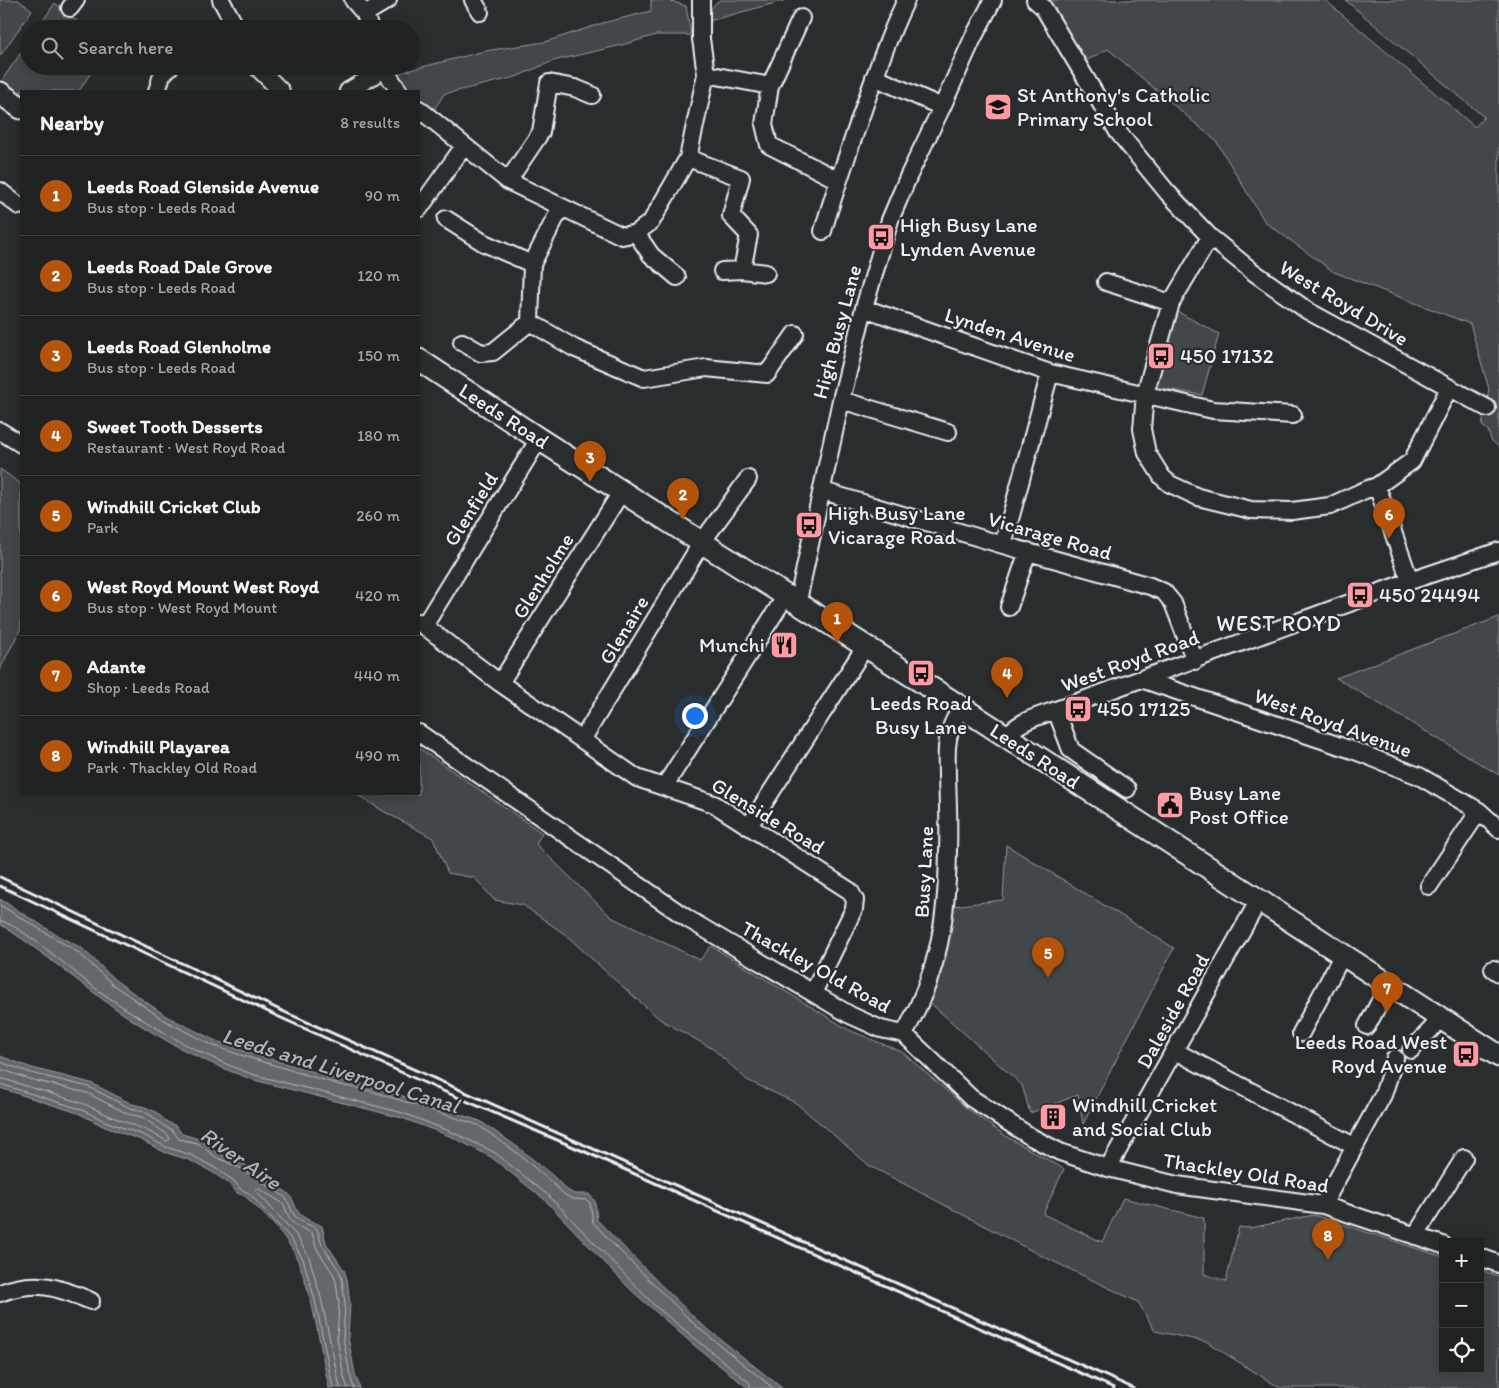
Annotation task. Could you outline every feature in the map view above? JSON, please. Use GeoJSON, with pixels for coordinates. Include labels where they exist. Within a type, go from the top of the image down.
{"type":"FeatureCollection","features":[{"type":"Feature","properties":{"kind":"main road"},"geometry":{"type":"LineString","coordinates":[[0,93],[20,107]]}},
{"type":"Feature","properties":{"kind":"main road","name":"Leeds Road"},"geometry":{"type":"LineString","coordinates":[[420,361],[539,440],[961,708],[1498,1055]]}},
{"type":"Feature","properties":{"kind":"street"},"geometry":{"type":"LineString","coordinates":[[221,0],[230,20]]}},
{"type":"Feature","properties":{"kind":"street"},"geometry":{"type":"LineString","coordinates":[[352,0],[366,20]]}},
{"type":"Feature","properties":{"kind":"street"},"geometry":{"type":"LineString","coordinates":[[368,20],[388,0]]}},
{"type":"Feature","properties":{"kind":"street"},"geometry":{"type":"LineString","coordinates":[[420,110],[508,181],[622,236],[636,233],[652,222],[688,158],[706,74],[702,39],[701,0]]}},
{"type":"Feature","properties":{"kind":"street"},"geometry":{"type":"LineString","coordinates":[[823,231],[838,180],[874,77],[893,27],[906,0]]}},
{"type":"Feature","properties":{"kind":"street","name":"High Busy Lane"},"geometry":{"type":"LineString","coordinates":[[791,601],[822,492],[841,400],[864,308],[890,220],[973,38],[993,0]]}},
{"type":"Feature","properties":{"kind":"street","name":"West Royd Drive"},"geometry":{"type":"LineString","coordinates":[[1035,0],[1042,6],[1118,132],[1167,192],[1210,237],[1252,271],[1308,311],[1487,408]]}},
{"type":"Feature","properties":{"kind":"street"},"geometry":{"type":"LineString","coordinates":[[801,18],[770,86],[764,124],[769,145],[838,180]]}},
{"type":"Feature","properties":{"kind":"street"},"geometry":{"type":"LineString","coordinates":[[706,74],[770,86]]}},
{"type":"Feature","properties":{"kind":"street"},"geometry":{"type":"LineString","coordinates":[[157,90],[162,75]]}},
{"type":"Feature","properties":{"kind":"street"},"geometry":{"type":"LineString","coordinates":[[265,75],[280,90]]}},
{"type":"Feature","properties":{"kind":"street"},"geometry":{"type":"LineString","coordinates":[[350,90],[372,75]]}},
{"type":"Feature","properties":{"kind":"street"},"geometry":{"type":"LineString","coordinates":[[388,75],[397,90]]}},
{"type":"Feature","properties":{"kind":"street"},"geometry":{"type":"LineString","coordinates":[[874,77],[942,107]]}},
{"type":"Feature","properties":{"kind":"street"},"geometry":{"type":"LineString","coordinates":[[508,181],[541,132],[550,83],[574,88],[592,95]]}},
{"type":"Feature","properties":{"kind":"street"},"geometry":{"type":"LineString","coordinates":[[420,208],[464,146]]}},
{"type":"Feature","properties":{"kind":"street"},"geometry":{"type":"LineString","coordinates":[[688,158],[741,178],[731,216],[750,235],[742,270]]}},
{"type":"Feature","properties":{"kind":"street"},"geometry":{"type":"LineString","coordinates":[[0,192],[18,206]]}},
{"type":"Feature","properties":{"kind":"street"},"geometry":{"type":"LineString","coordinates":[[462,342],[481,353],[494,352],[530,322],[532,264],[561,207]]}},
{"type":"Feature","properties":{"kind":"street"},"geometry":{"type":"LineString","coordinates":[[446,219],[484,243],[532,264]]}},
{"type":"Feature","properties":{"kind":"street"},"geometry":{"type":"LineString","coordinates":[[636,233],[651,255],[677,277]]}},
{"type":"Feature","properties":{"kind":"street"},"geometry":{"type":"LineString","coordinates":[[1210,237],[1171,303],[1145,394],[1142,429],[1147,453],[1162,477],[1170,484],[1198,497],[1251,510],[1292,511],[1330,506],[1377,486],[1412,461],[1449,388]]}},
{"type":"Feature","properties":{"kind":"street"},"geometry":{"type":"LineString","coordinates":[[722,271],[742,270],[766,273]]}},
{"type":"Feature","properties":{"kind":"street"},"geometry":{"type":"LineString","coordinates":[[1106,282],[1171,303]]}},
{"type":"Feature","properties":{"kind":"street","name":"Lynden Avenue"},"geometry":{"type":"LineString","coordinates":[[864,308],[1050,373],[1213,410],[1293,415]]}},
{"type":"Feature","properties":{"kind":"street"},"geometry":{"type":"LineString","coordinates":[[530,322],[574,348],[644,378],[706,368],[767,374],[795,334]]}},
{"type":"Feature","properties":{"kind":"street"},"geometry":{"type":"LineString","coordinates":[[1003,545],[1050,373]]}},
{"type":"Feature","properties":{"kind":"street"},"geometry":{"type":"LineString","coordinates":[[841,400],[948,432]]}},
{"type":"Feature","properties":{"kind":"street"},"geometry":{"type":"LineString","coordinates":[[0,431],[20,443]]}},
{"type":"Feature","properties":{"kind":"street","name":"Glenfield"},"geometry":{"type":"LineString","coordinates":[[421,624],[539,440]]}},
{"type":"Feature","properties":{"kind":"street","name":"Glenaire"},"geometry":{"type":"LineString","coordinates":[[582,740],[702,542],[748,479]]}},
{"type":"Feature","properties":{"kind":"street"},"geometry":{"type":"LineString","coordinates":[[1377,486],[1410,581]]}},
{"type":"Feature","properties":{"kind":"street","name":"Glenholme"},"geometry":{"type":"LineString","coordinates":[[500,684],[622,491]]}},
{"type":"Feature","properties":{"kind":"street","name":"Vicarage Road"},"geometry":{"type":"LineString","coordinates":[[822,492],[1150,586],[1164,592],[1173,603],[1195,661]]}},
{"type":"Feature","properties":{"kind":"street"},"geometry":{"type":"LineString","coordinates":[[1009,607],[1028,551]]}},
{"type":"Feature","properties":{"kind":"street","name":"West Royd Road"},"geometry":{"type":"LineString","coordinates":[[1006,737],[1019,724],[1056,710],[1195,661],[1410,581],[1499,551]]}},
{"type":"Feature","properties":{"kind":"street"},"geometry":{"type":"LineString","coordinates":[[664,787],[791,601]]}},
{"type":"Feature","properties":{"kind":"street","name":"Glenside Road"},"geometry":{"type":"LineString","coordinates":[[421,624],[500,684],[637,778],[714,804],[850,890],[855,900],[854,909],[814,993]]}},
{"type":"Feature","properties":{"kind":"street"},"geometry":{"type":"LineString","coordinates":[[749,826],[865,647]]}},
{"type":"Feature","properties":{"kind":"street","name":"West Royd Avenue"},"geometry":{"type":"LineString","coordinates":[[1141,679],[1346,748],[1419,776],[1479,811],[1499,829]]}},
{"type":"Feature","properties":{"kind":"street","name":"Busy Lane"},"geometry":{"type":"LineString","coordinates":[[904,1034],[919,1007],[931,976],[941,939],[947,896],[947,751],[951,729],[961,708]]}},
{"type":"Feature","properties":{"kind":"street"},"geometry":{"type":"LineString","coordinates":[[1056,710],[1070,750],[1128,789]]}},
{"type":"Feature","properties":{"kind":"street","name":"Thackley Old Road"},"geometry":{"type":"LineString","coordinates":[[420,734],[688,919],[850,1015],[881,1029],[904,1034],[971,1098],[1031,1137],[1060,1152],[1108,1168],[1177,1185],[1323,1205],[1439,1244]]}},
{"type":"Feature","properties":{"kind":"street"},"geometry":{"type":"LineString","coordinates":[[1429,886],[1479,811]]}},
{"type":"Feature","properties":{"kind":"street","name":"Daleside Road"},"geometry":{"type":"LineString","coordinates":[[1108,1168],[1259,900]]}},
{"type":"Feature","properties":{"kind":"street"},"geometry":{"type":"LineString","coordinates":[[1301,1033],[1343,954]]}},
{"type":"Feature","properties":{"kind":"street"},"geometry":{"type":"LineString","coordinates":[[1367,1026],[1389,984]]}},
{"type":"Feature","properties":{"kind":"street"},"geometry":{"type":"LineString","coordinates":[[1411,1050],[1442,1018]]}},
{"type":"Feature","properties":{"kind":"street"},"geometry":{"type":"LineString","coordinates":[[1175,1051],[1354,1146]]}},
{"type":"Feature","properties":{"kind":"street"},"geometry":{"type":"LineString","coordinates":[[1323,1205],[1383,1095],[1395,1058]]}},
{"type":"Feature","properties":{"kind":"street"},"geometry":{"type":"LineString","coordinates":[[1414,1236],[1464,1158]]}},
{"type":"Feature","properties":{"kind":"street"},"geometry":{"type":"LineString","coordinates":[[0,1293],[14,1287],[48,1286],[62,1289],[91,1301]]}},
{"type":"Feature","properties":{"kind":"shaded area"},"geometry":{"type":"Polygon","coordinates":[[[0,0],[18,0],[32,10],[25,20],[20,20],[20,27],[0,56],[0,0]]]}},
{"type":"Feature","properties":{"kind":"shaded area"},"geometry":{"type":"Polygon","coordinates":[[[651,0],[668,0],[686,6],[691,35],[656,35],[553,61],[516,77],[444,94],[433,111],[420,101],[420,90],[410,90],[404,87],[396,75],[420,75],[420,68],[485,51],[545,42],[603,23],[651,11],[651,0]]]}},
{"type":"Feature","properties":{"kind":"shaded area"},"geometry":{"type":"Polygon","coordinates":[[[720,0],[786,0],[709,21],[711,9],[720,0]]]}},
{"type":"Feature","properties":{"kind":"shaded area"},"geometry":{"type":"Polygon","coordinates":[[[1040,0],[1325,0],[1475,127],[1484,117],[1345,0],[1499,0],[1499,447],[1491,440],[1488,430],[1482,426],[1489,389],[1470,324],[1334,272],[1265,222],[1216,141],[1108,49],[1084,62],[1040,0]]]}},
{"type":"Feature","properties":{"kind":"shaded area"},"geometry":{"type":"Polygon","coordinates":[[[55,3],[76,20],[43,20],[55,3]]]}},
{"type":"Feature","properties":{"kind":"shaded area"},"geometry":{"type":"Polygon","coordinates":[[[20,54],[20,75],[89,75],[80,90],[20,90],[20,93],[2,80],[20,54]]]}},
{"type":"Feature","properties":{"kind":"shaded area"},"geometry":{"type":"Polygon","coordinates":[[[1176,311],[1219,334],[1202,395],[1154,387],[1176,311]]]}},
{"type":"Feature","properties":{"kind":"shaded area"},"geometry":{"type":"Polygon","coordinates":[[[0,469],[20,483],[20,630],[0,669],[0,469]]]}},
{"type":"Feature","properties":{"kind":"shaded area"},"geometry":{"type":"Polygon","coordinates":[[[1499,617],[1499,775],[1336,678],[1499,617]]]}},
{"type":"Feature","properties":{"kind":"shaded area"},"geometry":{"type":"Polygon","coordinates":[[[420,749],[542,833],[536,844],[611,917],[700,960],[711,946],[849,1030],[902,1052],[969,1110],[1007,1137],[1064,1169],[1043,1214],[1102,1242],[1123,1198],[1204,1218],[1204,1274],[1226,1281],[1239,1227],[1250,1228],[1314,1215],[1439,1256],[1439,1373],[1484,1373],[1484,1271],[1499,1276],[1499,1388],[1280,1388],[1207,1342],[1155,1331],[1138,1302],[1038,1254],[870,1166],[796,1103],[747,1080],[713,1049],[661,1020],[566,935],[523,905],[494,900],[475,878],[448,873],[433,838],[358,795],[420,795],[420,749]]]}},
{"type":"Feature","properties":{"kind":"shaded area"},"geometry":{"type":"Polygon","coordinates":[[[1006,845],[1174,948],[1083,1124],[1078,1095],[1030,1113],[1022,1085],[928,1001],[946,956],[952,906],[1003,900],[1006,845]]]}},
{"type":"Feature","properties":{"kind":"water"},"geometry":{"type":"Polygon","coordinates":[[[0,899],[60,937],[82,948],[115,980],[166,1016],[214,1040],[341,1080],[372,1086],[480,1121],[519,1148],[567,1190],[574,1194],[589,1194],[595,1201],[597,1220],[659,1283],[700,1323],[782,1388],[748,1388],[695,1346],[632,1291],[545,1200],[491,1157],[452,1137],[402,1118],[254,1080],[190,1053],[130,1019],[0,924],[0,899]]]}},
{"type":"Feature","properties":{"kind":"water","name":"River Aire"},"geometry":{"type":"Polygon","coordinates":[[[0,1056],[32,1068],[91,1083],[132,1104],[156,1112],[167,1122],[176,1126],[182,1134],[199,1139],[218,1153],[244,1164],[288,1193],[300,1214],[322,1226],[326,1243],[344,1270],[350,1304],[348,1337],[355,1374],[360,1388],[329,1388],[312,1308],[298,1261],[282,1234],[245,1196],[237,1193],[231,1185],[212,1172],[189,1160],[164,1152],[141,1140],[105,1127],[78,1113],[0,1088],[0,1056]]]}},
{"type":"Feature","properties":{"kind":"railway"},"geometry":{"type":"LineString","coordinates":[[0,877],[280,1010],[1133,1388]]}},
{"type":"Feature","properties":{"kind":"railway"},"geometry":{"type":"LineString","coordinates":[[0,886],[277,1016],[436,1088],[590,1154],[1114,1388]]}},
{"type":"Feature","properties":{"kind":"place","name":"St Anthony's Catholic Primary School"},"geometry":{"type":"Point","coordinates":[998,107]}},
{"type":"Feature","properties":{"kind":"place","name":"High Busy Lane Lynden Avenue"},"geometry":{"type":"Point","coordinates":[881,237]}},
{"type":"Feature","properties":{"kind":"place","name":"450 17132"},"geometry":{"type":"Point","coordinates":[1161,356]}},
{"type":"Feature","properties":{"kind":"place","name":"Leeds Road Glenholme"},"geometry":{"type":"Point","coordinates":[590,482]}},
{"type":"Feature","properties":{"kind":"place","name":"Leeds Road Dale Grove"},"geometry":{"type":"Point","coordinates":[683,519]}},
{"type":"Feature","properties":{"kind":"place","name":"High Busy Lane Vicarage Road"},"geometry":{"type":"Point","coordinates":[809,525]}},
{"type":"Feature","properties":{"kind":"place","name":"West Royd Mount West Royd"},"geometry":{"type":"Point","coordinates":[1389,539]}},
{"type":"Feature","properties":{"kind":"place","name":"450 24494"},"geometry":{"type":"Point","coordinates":[1360,595]}},
{"type":"Feature","properties":{"kind":"place","name":"Leeds Road Glenside Avenue"},"geometry":{"type":"Point","coordinates":[837,643]}},
{"type":"Feature","properties":{"kind":"place","name":"Munchi"},"geometry":{"type":"Point","coordinates":[784,645]}},
{"type":"Feature","properties":{"kind":"place","name":"Leeds Road Busy Lane"},"geometry":{"type":"Point","coordinates":[921,673]}},
{"type":"Feature","properties":{"kind":"place","name":"Sweet Tooth Desserts"},"geometry":{"type":"Point","coordinates":[1007,698]}},
{"type":"Feature","properties":{"kind":"place","name":"450 17125"},"geometry":{"type":"Point","coordinates":[1078,709]}},
{"type":"Feature","properties":{"kind":"place","name":"Busy Lane Post Office"},"geometry":{"type":"Point","coordinates":[1170,805]}},
{"type":"Feature","properties":{"kind":"place","name":"Windhill Cricket Club"},"geometry":{"type":"Point","coordinates":[1048,978]}},
{"type":"Feature","properties":{"kind":"place","name":"Adante"},"geometry":{"type":"Point","coordinates":[1387,1013]}},
{"type":"Feature","properties":{"kind":"place","name":"Leeds Road West Royd Avenue"},"geometry":{"type":"Point","coordinates":[1466,1054]}},
{"type":"Feature","properties":{"kind":"place","name":"Windhill Cricket and Social Club"},"geometry":{"type":"Point","coordinates":[1053,1117]}},
{"type":"Feature","properties":{"kind":"place","name":"Windhill Playarea"},"geometry":{"type":"Point","coordinates":[1328,1260]}},
{"type":"Feature","properties":{"kind":"district","name":"WEST ROYD"},"geometry":{"type":"Point","coordinates":[1279,623]}},
{"type":"Feature","properties":{"kind":"water label","name":"Leeds and Liverpool Canal"},"geometry":{"type":"Point","coordinates":[341,1070]}}]}
